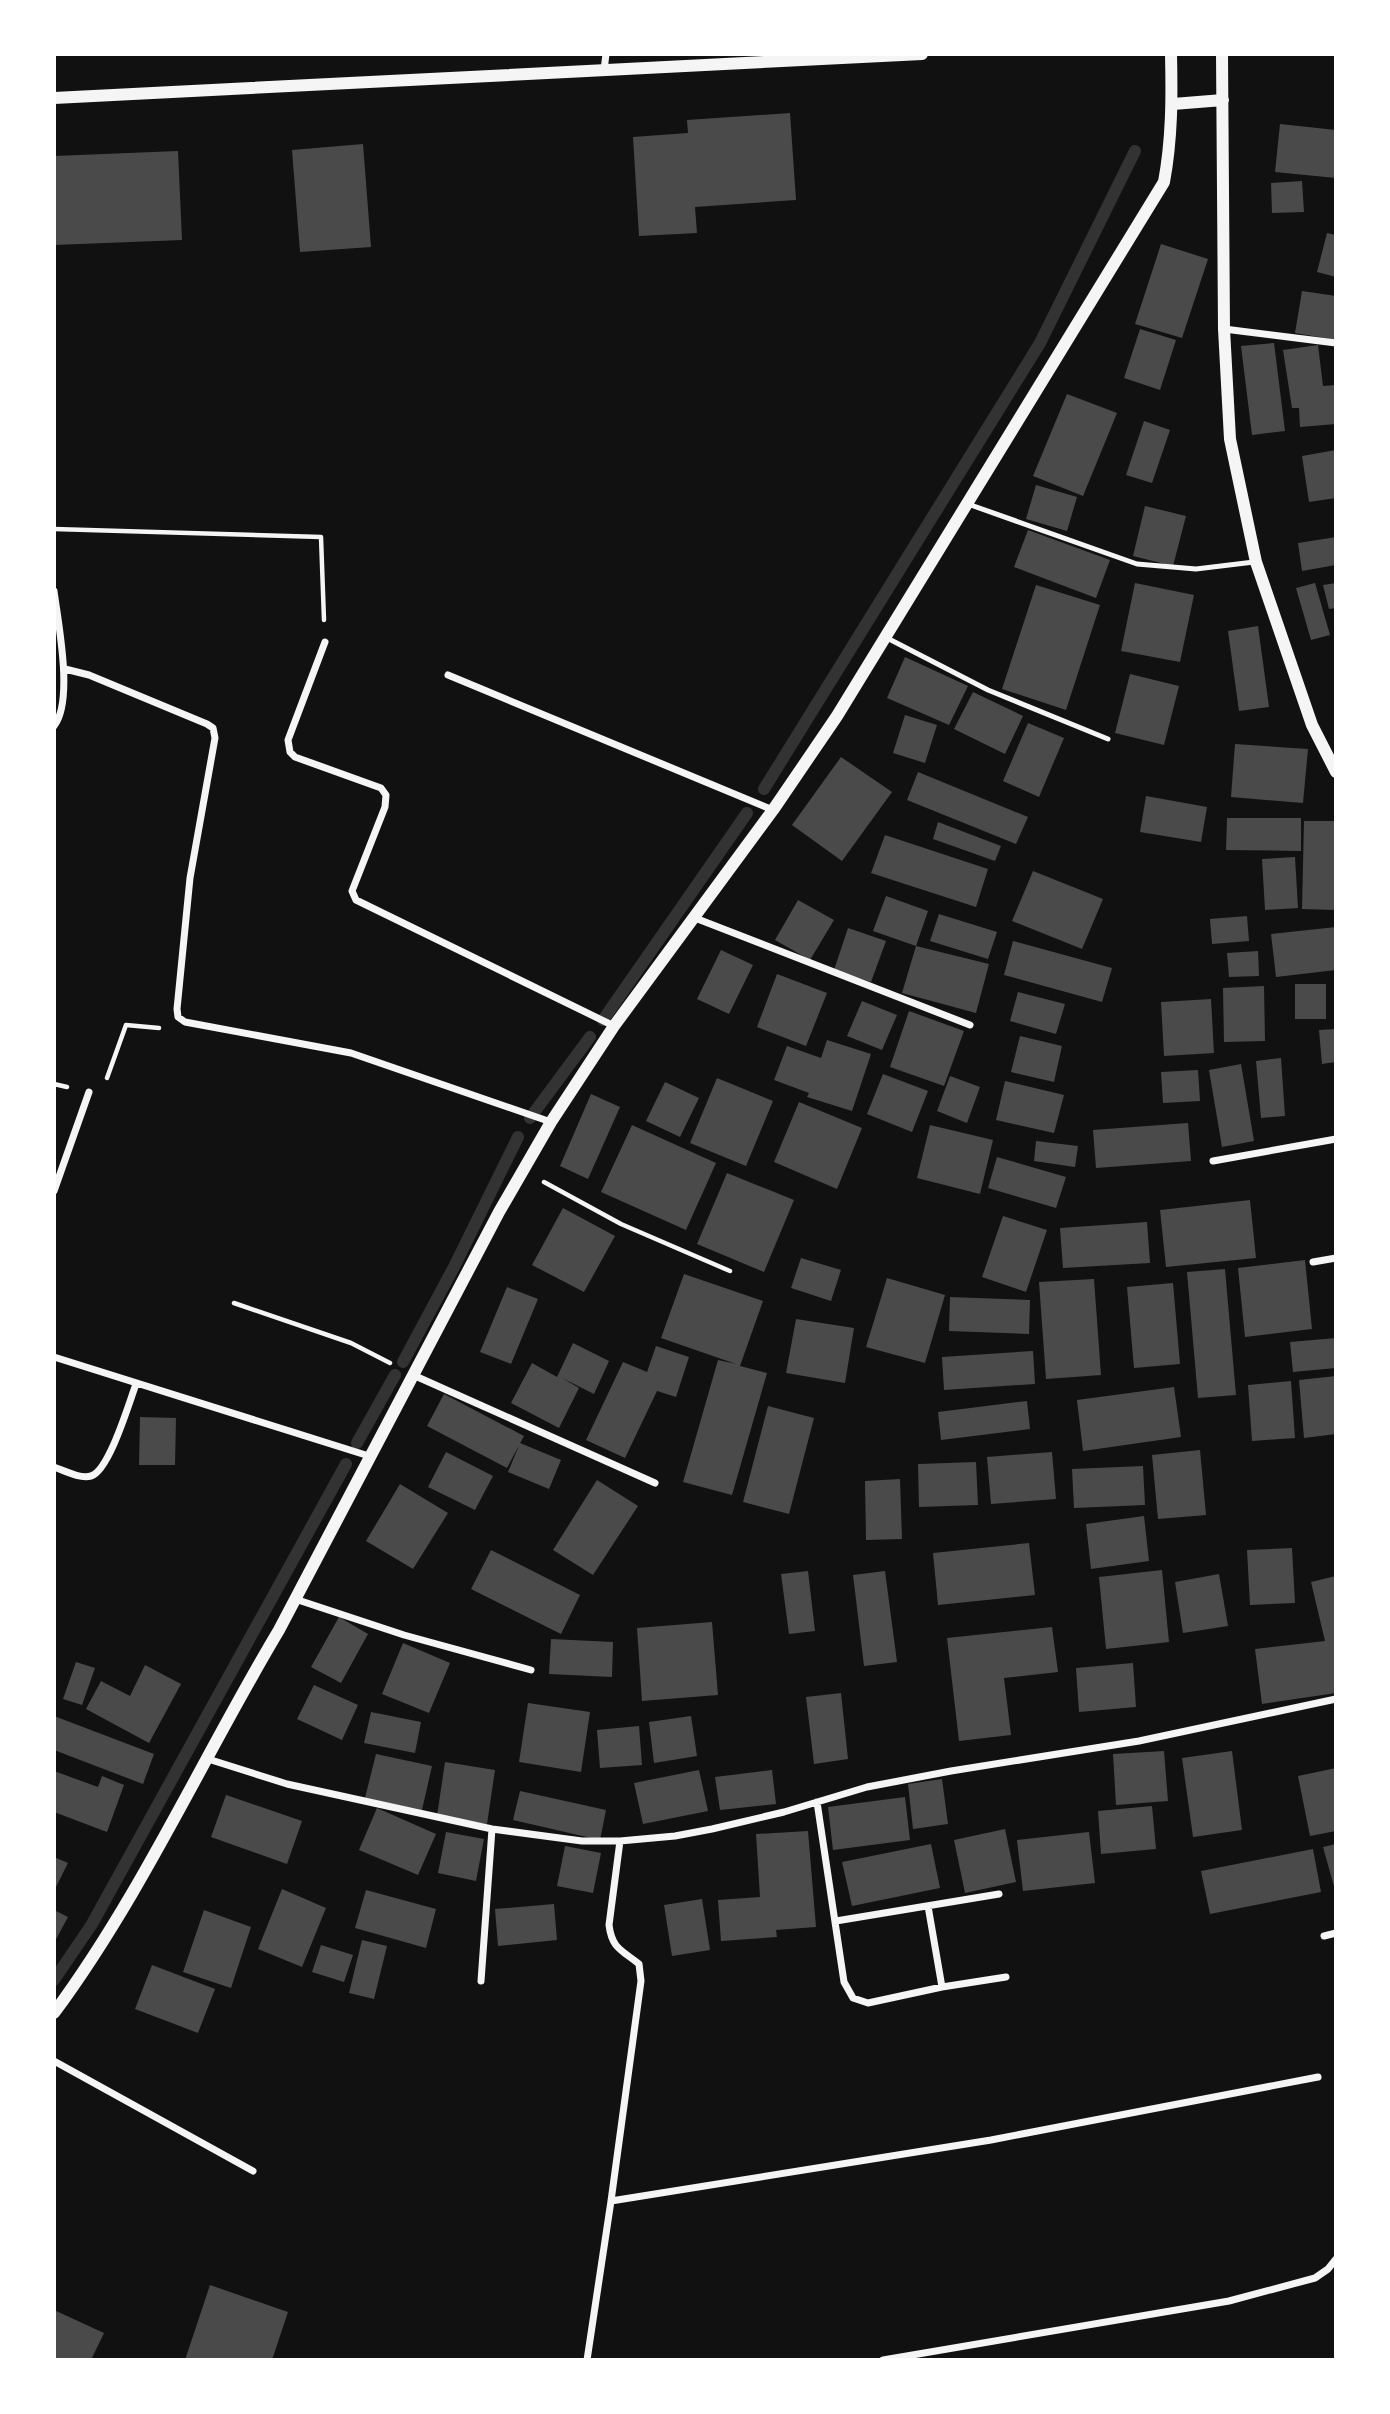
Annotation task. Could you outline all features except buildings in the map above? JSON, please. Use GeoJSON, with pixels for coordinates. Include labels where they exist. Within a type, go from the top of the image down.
{"type":"FeatureCollection","features":[{"type":"Feature","properties":{"kind":"street"},"geometry":{"type":"LineString","coordinates":[[604,70],[606,54]]}},
{"type":"Feature","properties":{"kind":"street"},"geometry":{"type":"LineString","coordinates":[[54,98],[816,57],[922,54]]}},
{"type":"Feature","properties":{"kind":"street"},"geometry":{"type":"LineString","coordinates":[[54,2013],[134,1891],[208,1759],[522,1170],[551,1122],[614,1026],[773,810],[837,716],[1164,182],[1173,104],[1171,54]]}},
{"type":"Feature","properties":{"kind":"street"},"geometry":{"type":"LineString","coordinates":[[1222,54],[1224,329],[1230,439],[1256,562],[1312,725],[1336,772]]}},
{"type":"Feature","properties":{"kind":"street"},"geometry":{"type":"LineString","coordinates":[[1173,104],[1223,100]]}},
{"type":"Feature","properties":{"kind":"street"},"geometry":{"type":"LineString","coordinates":[[1224,329],[1336,343]]}},
{"type":"Feature","properties":{"kind":"street"},"geometry":{"type":"LineString","coordinates":[[54,591],[65,668],[61,718],[54,726]]}},
{"type":"Feature","properties":{"kind":"street"},"geometry":{"type":"LineString","coordinates":[[325,642],[288,744],[295,757],[382,788],[386,795],[385,807],[352,891],[356,900],[614,1026]]}},
{"type":"Feature","properties":{"kind":"street"},"geometry":{"type":"LineString","coordinates":[[65,668],[89,675],[213,728],[215,738],[190,878],[178,1017],[185,1022],[351,1054],[551,1122]]}},
{"type":"Feature","properties":{"kind":"street"},"geometry":{"type":"LineString","coordinates":[[448,676],[773,810]]}},
{"type":"Feature","properties":{"kind":"street"},"geometry":{"type":"LineString","coordinates":[[695,918],[970,1025]]}},
{"type":"Feature","properties":{"kind":"street"},"geometry":{"type":"LineString","coordinates":[[54,1191],[89,1092]]}},
{"type":"Feature","properties":{"kind":"street"},"geometry":{"type":"LineString","coordinates":[[1213,1161],[1336,1139]]}},
{"type":"Feature","properties":{"kind":"street"},"geometry":{"type":"LineString","coordinates":[[1313,1262],[1336,1258]]}},
{"type":"Feature","properties":{"kind":"street"},"geometry":{"type":"LineString","coordinates":[[54,1357],[369,1456]]}},
{"type":"Feature","properties":{"kind":"street"},"geometry":{"type":"LineString","coordinates":[[413,1375],[655,1483]]}},
{"type":"Feature","properties":{"kind":"street"},"geometry":{"type":"LineString","coordinates":[[54,1467],[90,1477],[98,1472],[107,1459],[136,1384]]}},
{"type":"Feature","properties":{"kind":"street"},"geometry":{"type":"LineString","coordinates":[[295,1600],[404,1635],[531,1670]]}},
{"type":"Feature","properties":{"kind":"street"},"geometry":{"type":"LineString","coordinates":[[208,1759],[287,1784],[492,1829],[582,1841],[620,1841],[675,1836],[712,1829],[879,1785],[1139,1741],[1336,1699]]}},
{"type":"Feature","properties":{"kind":"street"},"geometry":{"type":"LineString","coordinates":[[817,1802],[844,1982],[853,1998],[868,2003],[1006,1977]]}},
{"type":"Feature","properties":{"kind":"street"},"geometry":{"type":"LineString","coordinates":[[481,1981],[492,1829]]}},
{"type":"Feature","properties":{"kind":"street"},"geometry":{"type":"LineString","coordinates":[[587,2360],[641,1981],[639,1964],[614,1945],[610,1937],[609,1925],[620,1841]]}},
{"type":"Feature","properties":{"kind":"street"},"geometry":{"type":"LineString","coordinates":[[836,1921],[999,1894]]}},
{"type":"Feature","properties":{"kind":"street"},"geometry":{"type":"LineString","coordinates":[[929,1906],[942,1987]]}},
{"type":"Feature","properties":{"kind":"street"},"geometry":{"type":"LineString","coordinates":[[1324,1936],[1336,1933]]}},
{"type":"Feature","properties":{"kind":"street"},"geometry":{"type":"LineString","coordinates":[[54,2061],[253,2171]]}},
{"type":"Feature","properties":{"kind":"street"},"geometry":{"type":"LineString","coordinates":[[611,2202],[990,2140],[1318,2077]]}},
{"type":"Feature","properties":{"kind":"street"},"geometry":{"type":"LineString","coordinates":[[884,2360],[1229,2301],[1315,2278],[1336,2259]]}},
{"type":"Feature","properties":{"kind":"lane"},"geometry":{"type":"LineString","coordinates":[[968,504],[1137,564],[1196,569],[1256,562]]}},
{"type":"Feature","properties":{"kind":"lane"},"geometry":{"type":"LineString","coordinates":[[887,638],[988,690],[1108,738]]}},
{"type":"Feature","properties":{"kind":"path"},"geometry":{"type":"LineString","coordinates":[[54,529],[321,537],[325,642]]}},
{"type":"Feature","properties":{"kind":"path"},"geometry":{"type":"LineString","coordinates":[[54,1084],[89,1092],[103,1092],[126,1025],[173,1029],[185,1022]]}},
{"type":"Feature","properties":{"kind":"path"},"geometry":{"type":"LineString","coordinates":[[522,1170],[621,1224],[730,1271]]}},
{"type":"Feature","properties":{"kind":"path"},"geometry":{"type":"LineString","coordinates":[[234,1303],[351,1343],[413,1375]]}},
{"type":"Feature","properties":{"kind":"waterway"},"geometry":{"type":"LineString","coordinates":[[764,789],[1040,343],[1135,151]]}},
{"type":"Feature","properties":{"kind":"waterway"},"geometry":{"type":"LineString","coordinates":[[603,1020],[747,813]]}},
{"type":"Feature","properties":{"kind":"waterway"},"geometry":{"type":"LineString","coordinates":[[530,1118],[590,1037]]}},
{"type":"Feature","properties":{"kind":"waterway"},"geometry":{"type":"LineString","coordinates":[[403,1362],[455,1265],[518,1137]]}},
{"type":"Feature","properties":{"kind":"waterway"},"geometry":{"type":"LineString","coordinates":[[357,1443],[395,1375]]}},
{"type":"Feature","properties":{"kind":"waterway"},"geometry":{"type":"LineString","coordinates":[[54,1980],[92,1924],[346,1464]]}}]}
